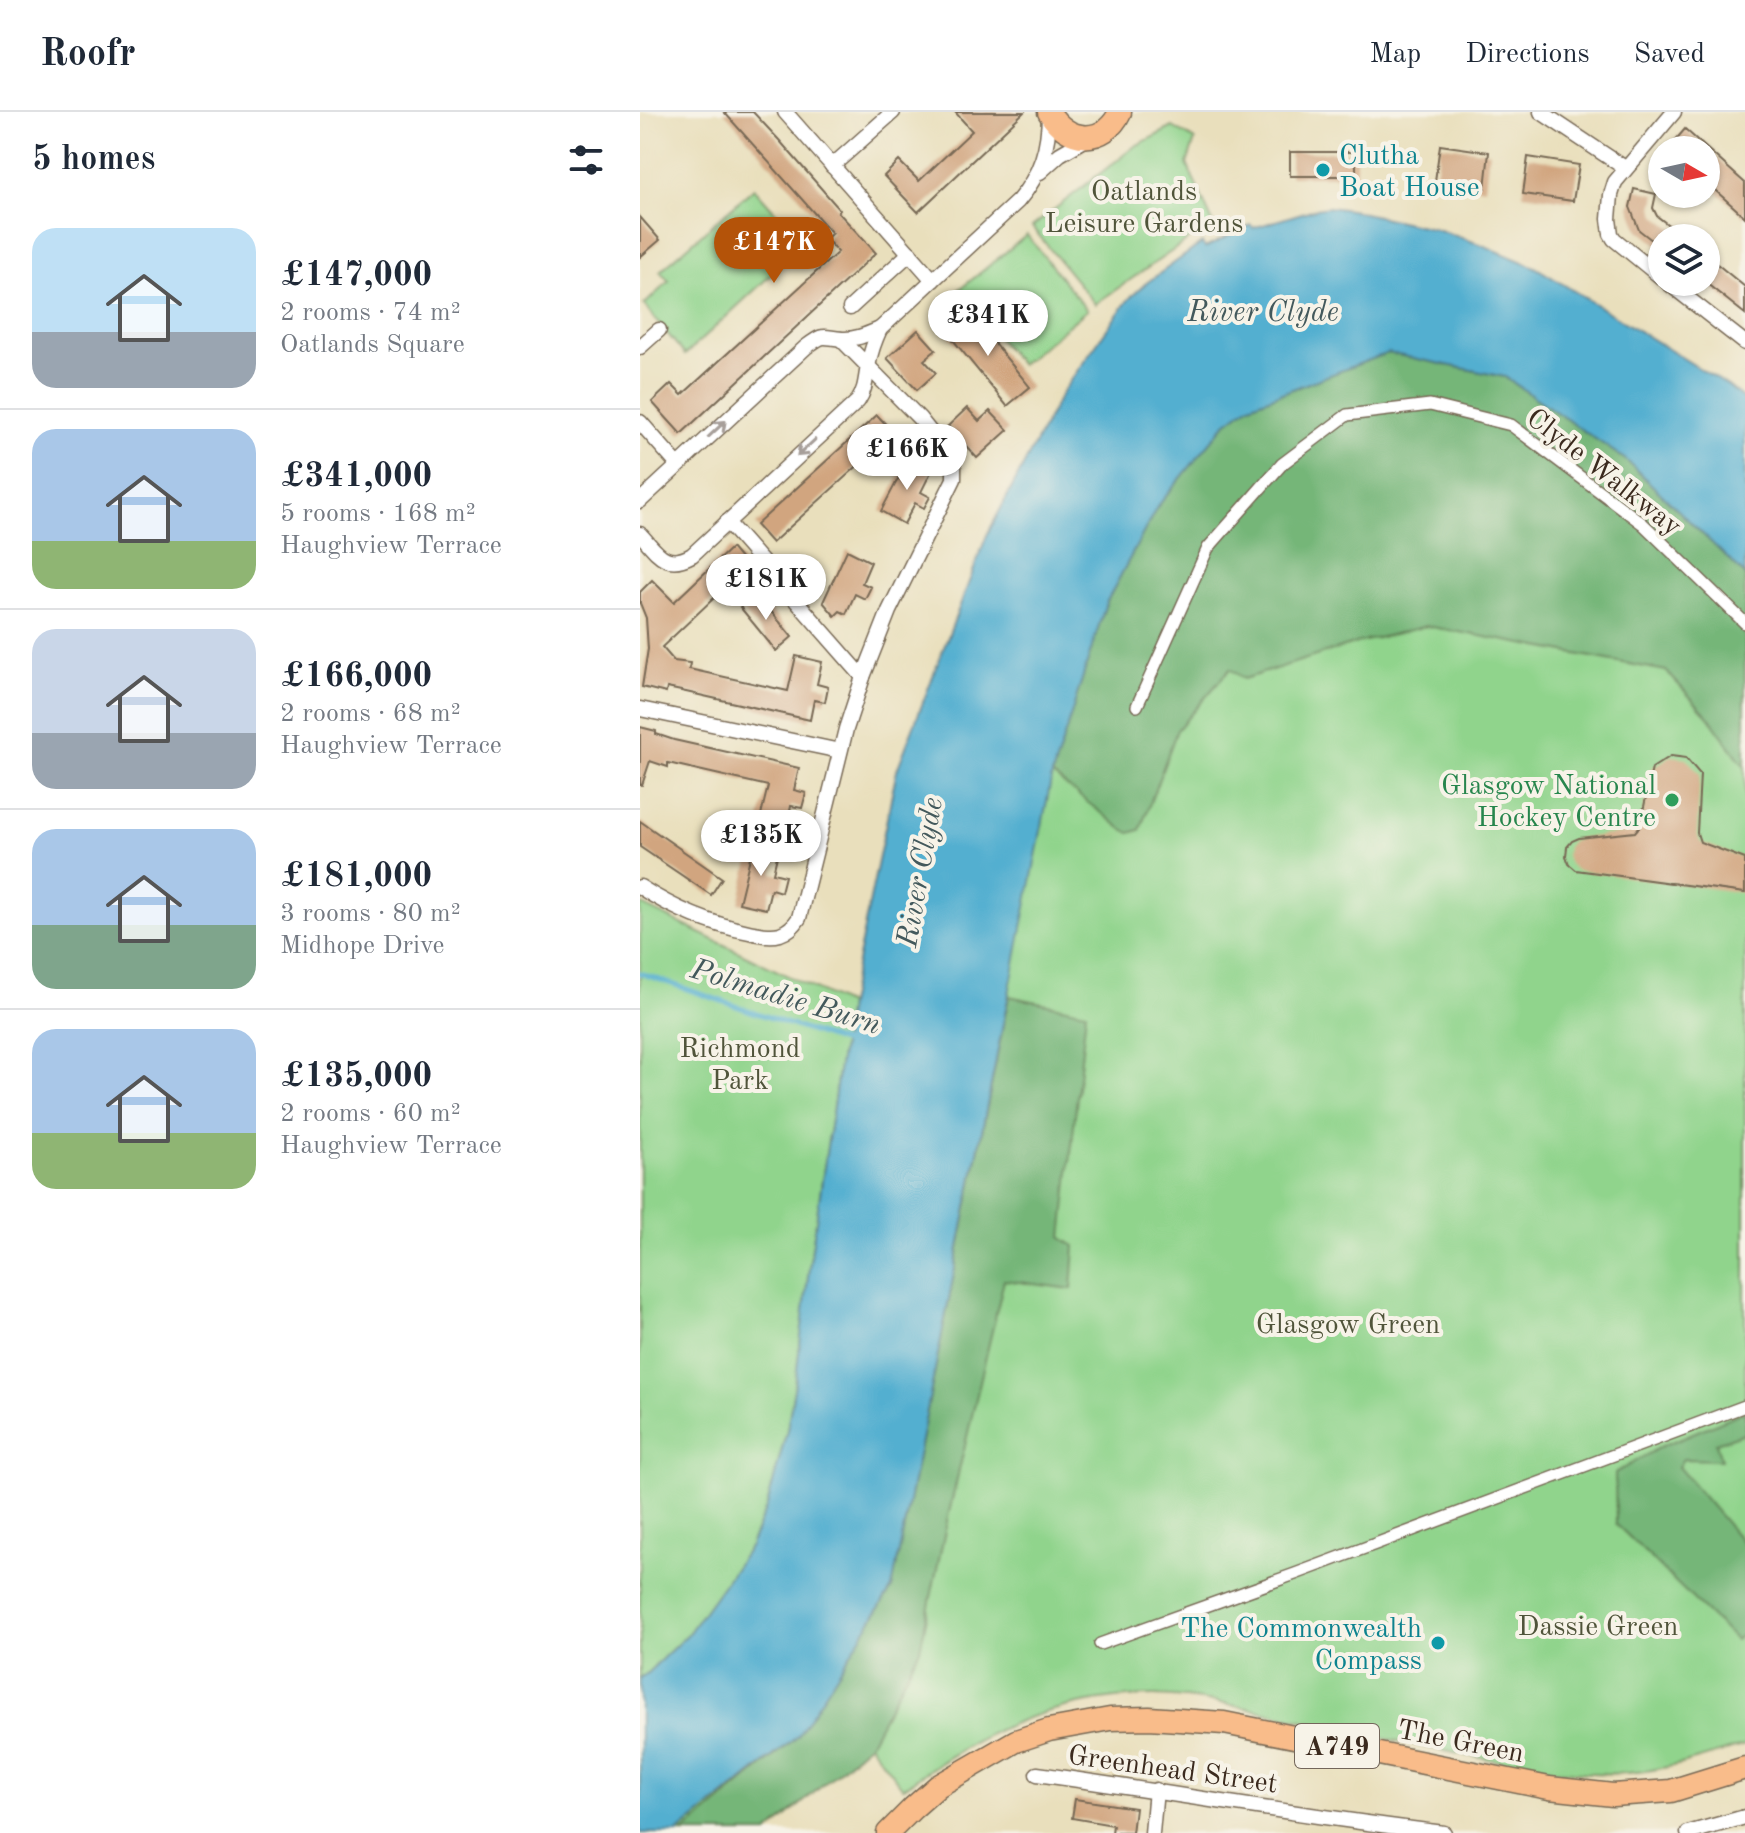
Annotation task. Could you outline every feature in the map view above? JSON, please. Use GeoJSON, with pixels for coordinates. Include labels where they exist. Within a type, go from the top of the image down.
{"type":"FeatureCollection","features":[{"type":"Feature","properties":{"kind":"main road"},"geometry":{"type":"LineString","coordinates":[[1049,112],[1064,131],[1093,136],[1111,126],[1120,112]]}},
{"type":"Feature","properties":{"kind":"main road","name":"The Green"},"geometry":{"type":"LineString","coordinates":[[888,1833],[938,1786],[1016,1741],[1049,1730],[1110,1719],[1224,1723],[1549,1788],[1613,1795],[1671,1791],[1745,1768]]}},
{"type":"Feature","properties":{"kind":"street"},"geometry":{"type":"LineString","coordinates":[[785,112],[933,280]]}},
{"type":"Feature","properties":{"kind":"street"},"geometry":{"type":"LineString","coordinates":[[832,166],[893,112]]}},
{"type":"Feature","properties":{"kind":"street"},"geometry":{"type":"LineString","coordinates":[[1037,176],[1047,142],[1049,112]]}},
{"type":"Feature","properties":{"kind":"street"},"geometry":{"type":"LineString","coordinates":[[1541,112],[1625,168]]}},
{"type":"Feature","properties":{"kind":"street"},"geometry":{"type":"LineString","coordinates":[[1648,268],[1611,234],[1611,195],[1615,182],[1625,168],[1674,112]]}},
{"type":"Feature","properties":{"kind":"street"},"geometry":{"type":"LineString","coordinates":[[640,501],[806,347],[825,336],[841,339],[860,337],[880,329],[1018,201],[1037,176],[1060,154],[1093,136]]}},
{"type":"Feature","properties":{"kind":"street"},"geometry":{"type":"LineString","coordinates":[[850,308],[910,253]]}},
{"type":"Feature","properties":{"kind":"street"},"geometry":{"type":"LineString","coordinates":[[1685,296],[1745,343]]}},
{"type":"Feature","properties":{"kind":"street"},"geometry":{"type":"LineString","coordinates":[[640,534],[660,556],[674,562],[692,555],[858,401],[866,386],[872,346],[880,329]]}},
{"type":"Feature","properties":{"kind":"street"},"geometry":{"type":"LineString","coordinates":[[640,347],[659,330]]}},
{"type":"Feature","properties":{"kind":"street"},"geometry":{"type":"LineString","coordinates":[[640,887],[701,920],[767,936],[793,928],[802,908],[840,751],[863,677],[889,611],[954,479],[951,458],[920,419],[841,339]]}},
{"type":"Feature","properties":{"kind":"street","name":"Clyde Walkway"},"geometry":{"type":"LineString","coordinates":[[1137,706],[1208,548],[1282,464],[1347,415],[1430,405],[1511,425],[1643,524],[1745,623]]}},
{"type":"Feature","properties":{"kind":"street"},"geometry":{"type":"LineString","coordinates":[[640,422],[678,465]]}},
{"type":"Feature","properties":{"kind":"street"},"geometry":{"type":"LineString","coordinates":[[727,522],[863,677]]}},
{"type":"Feature","properties":{"kind":"street"},"geometry":{"type":"LineString","coordinates":[[640,709],[840,751]]}},
{"type":"Feature","properties":{"kind":"street"},"geometry":{"type":"LineString","coordinates":[[1100,1644],[1745,1406]]}},
{"type":"Feature","properties":{"kind":"street","name":"Greenhead Street"},"geometry":{"type":"LineString","coordinates":[[1037,1774],[1444,1833]]}},
{"type":"Feature","properties":{"kind":"street"},"geometry":{"type":"LineString","coordinates":[[1152,1833],[1156,1790]]}},
{"type":"Feature","properties":{"kind":"street"},"geometry":{"type":"LineString","coordinates":[[1688,1833],[1745,1817]]}},
{"type":"Feature","properties":{"kind":"green space","name":"Oatlands Leisure Gardens"},"geometry":{"type":"Polygon","coordinates":[[[1173,127],[1195,140],[1187,164],[1213,223],[1095,304],[1032,227],[1135,146],[1173,127]]]}},
{"type":"Feature","properties":{"kind":"green space"},"geometry":{"type":"Polygon","coordinates":[[[754,188],[804,244],[685,355],[644,305],[669,281],[660,271],[754,188]]]}},
{"type":"Feature","properties":{"kind":"green space"},"geometry":{"type":"Polygon","coordinates":[[[1027,235],[1087,310],[1020,365],[959,290],[1027,235]]]}},
{"type":"Feature","properties":{"kind":"green space"},"geometry":{"type":"Polygon","coordinates":[[[1388,353],[1505,377],[1626,460],[1745,575],[1745,767],[1708,716],[1666,671],[1427,626],[1353,644],[1244,679],[1230,669],[1177,730],[1140,830],[1130,833],[1121,828],[1052,775],[1106,603],[1157,507],[1226,423],[1250,405],[1388,353]]]}},
{"type":"Feature","properties":{"kind":"green space","name":"Glasgow Green"},"geometry":{"type":"Polygon","coordinates":[[[1745,578],[1745,1745],[1657,1769],[1608,1774],[1570,1772],[1453,1753],[1206,1701],[1154,1696],[1118,1698],[1064,1707],[1012,1724],[956,1753],[903,1788],[869,1744],[768,1833],[677,1833],[798,1736],[1052,775],[1106,603],[1745,578]]]}},
{"type":"Feature","properties":{"kind":"green space","name":"Richmond Park"},"geometry":{"type":"Polygon","coordinates":[[[640,904],[848,1005],[796,1378],[787,1430],[767,1506],[750,1546],[687,1635],[640,1680],[640,904]]]}},
{"type":"Feature","properties":{"kind":"green space"},"geometry":{"type":"Polygon","coordinates":[[[1009,996],[1086,1012],[1062,1238],[1075,1246],[1072,1289],[1004,1280],[920,1649],[869,1744],[768,1833],[683,1833],[798,1736],[892,1588],[1009,996]]]}},
{"type":"Feature","properties":{"kind":"green space"},"geometry":{"type":"Polygon","coordinates":[[[1745,1411],[1745,1433],[1716,1443],[1721,1460],[1683,1459],[1678,1467],[1745,1545],[1745,1633],[1735,1640],[1616,1524],[1615,1473],[1662,1446],[1745,1411]]]}},
{"type":"Feature","properties":{"kind":"water","name":"River Clyde"},"geometry":{"type":"Polygon","coordinates":[[[1329,207],[1436,229],[1535,267],[1728,386],[1745,400],[1745,575],[1626,460],[1505,377],[1388,353],[1250,405],[1226,423],[1157,507],[1106,603],[1052,775],[892,1588],[798,1736],[677,1833],[640,1833],[640,1680],[687,1635],[750,1546],[767,1506],[787,1430],[796,1378],[848,1005],[897,770],[987,535],[1061,394],[1129,299],[1202,243],[1205,248],[1251,225],[1253,228],[1329,207]]]}},
{"type":"Feature","properties":{"kind":"building"},"geometry":{"type":"Polygon","coordinates":[[[724,112],[753,112],[876,253],[681,434],[652,402],[671,384],[682,395],[838,252],[826,239],[832,233],[724,112]]]}},
{"type":"Feature","properties":{"kind":"building"},"geometry":{"type":"Polygon","coordinates":[[[955,112],[1024,112],[918,212],[884,176],[899,161],[919,181],[972,131],[955,112]]]}},
{"type":"Feature","properties":{"kind":"building"},"geometry":{"type":"Polygon","coordinates":[[[1685,129],[1693,136],[1679,136],[1685,129]]]}},
{"type":"Feature","properties":{"kind":"building"},"geometry":{"type":"Polygon","coordinates":[[[1440,145],[1489,152],[1485,188],[1435,181],[1440,145]]]}},
{"type":"Feature","properties":{"kind":"building","name":"Clutha Boat House"},"geometry":{"type":"Polygon","coordinates":[[[1290,152],[1356,152],[1356,176],[1290,176],[1290,152]]]}},
{"type":"Feature","properties":{"kind":"building"},"geometry":{"type":"Polygon","coordinates":[[[1528,157],[1579,165],[1573,201],[1523,194],[1528,157]]]}},
{"type":"Feature","properties":{"kind":"building"},"geometry":{"type":"Polygon","coordinates":[[[1720,160],[1745,183],[1745,217],[1720,195],[1720,160]]]}},
{"type":"Feature","properties":{"kind":"building"},"geometry":{"type":"Polygon","coordinates":[[[1634,189],[1648,192],[1648,208],[1653,208],[1667,224],[1648,224],[1648,237],[1639,230],[1630,207],[1634,189]]]}},
{"type":"Feature","properties":{"kind":"building"},"geometry":{"type":"Polygon","coordinates":[[[640,217],[660,240],[640,257],[640,217]]]}},
{"type":"Feature","properties":{"kind":"building"},"geometry":{"type":"Polygon","coordinates":[[[1720,266],[1745,287],[1745,314],[1720,294],[1720,266]]]}},
{"type":"Feature","properties":{"kind":"building"},"geometry":{"type":"Polygon","coordinates":[[[968,311],[1030,387],[1007,406],[945,330],[968,311]]]}},
{"type":"Feature","properties":{"kind":"building"},"geometry":{"type":"Polygon","coordinates":[[[918,330],[936,350],[924,360],[936,373],[917,390],[887,358],[918,330]]]}},
{"type":"Feature","properties":{"kind":"building"},"geometry":{"type":"Polygon","coordinates":[[[967,408],[979,421],[990,411],[1008,430],[977,458],[948,426],[967,408]]]}},
{"type":"Feature","properties":{"kind":"building"},"geometry":{"type":"Polygon","coordinates":[[[877,415],[894,433],[772,543],[756,525],[877,415]]]}},
{"type":"Feature","properties":{"kind":"building"},"geometry":{"type":"Polygon","coordinates":[[[908,460],[931,472],[921,492],[930,497],[924,508],[915,503],[904,524],[881,511],[908,460]]]}},
{"type":"Feature","properties":{"kind":"building"},"geometry":{"type":"Polygon","coordinates":[[[731,548],[747,567],[662,647],[674,661],[690,663],[689,669],[788,691],[796,656],[822,662],[817,684],[828,687],[825,702],[814,700],[810,720],[667,688],[666,693],[642,687],[648,649],[640,592],[652,580],[674,602],[731,548]]]}},
{"type":"Feature","properties":{"kind":"building"},"geometry":{"type":"Polygon","coordinates":[[[847,550],[871,562],[862,583],[871,587],[865,599],[855,594],[846,614],[840,611],[835,616],[823,602],[847,550]]]}},
{"type":"Feature","properties":{"kind":"building"},"geometry":{"type":"Polygon","coordinates":[[[756,593],[792,637],[776,651],[740,607],[756,593]]]}},
{"type":"Feature","properties":{"kind":"building"},"geometry":{"type":"Polygon","coordinates":[[[640,727],[674,740],[799,768],[794,790],[806,793],[802,808],[791,806],[787,826],[760,819],[768,786],[668,763],[668,767],[650,761],[640,785],[640,727]]]}},
{"type":"Feature","properties":{"kind":"building","name":"Glasgow National Hockey Centre"},"geometry":{"type":"Polygon","coordinates":[[[1671,756],[1686,758],[1700,774],[1697,833],[1700,842],[1745,859],[1745,893],[1576,870],[1569,864],[1567,847],[1572,841],[1635,832],[1640,826],[1652,768],[1671,756]]]}},
{"type":"Feature","properties":{"kind":"building"},"geometry":{"type":"Polygon","coordinates":[[[640,821],[722,878],[711,895],[640,847],[640,821]]]}},
{"type":"Feature","properties":{"kind":"building"},"geometry":{"type":"Polygon","coordinates":[[[753,845],[778,852],[773,873],[785,876],[781,892],[771,889],[766,909],[739,903],[753,845]]]}},
{"type":"Feature","properties":{"kind":"building"},"geometry":{"type":"Polygon","coordinates":[[[1075,1799],[1135,1808],[1132,1833],[1112,1833],[1113,1825],[1072,1818],[1075,1799]]]}},
{"type":"Feature","properties":{"kind":"waterway","name":"Polmadie Burn"},"geometry":{"type":"LineString","coordinates":[[640,973],[847,1044]]}},
{"type":"Feature","properties":{"kind":"place","name":"Clutha Boat House"},"geometry":{"type":"Point","coordinates":[1323,170]}},
{"type":"Feature","properties":{"kind":"place","name":"Glasgow National Hockey Centre"},"geometry":{"type":"Point","coordinates":[1672,800]}},
{"type":"Feature","properties":{"kind":"place","name":"The Commonwealth Compass"},"geometry":{"type":"Point","coordinates":[1438,1643]}},
{"type":"Feature","properties":{"kind":"park label","name":"Dassie Green"},"geometry":{"type":"Point","coordinates":[1598,1625]}}]}
